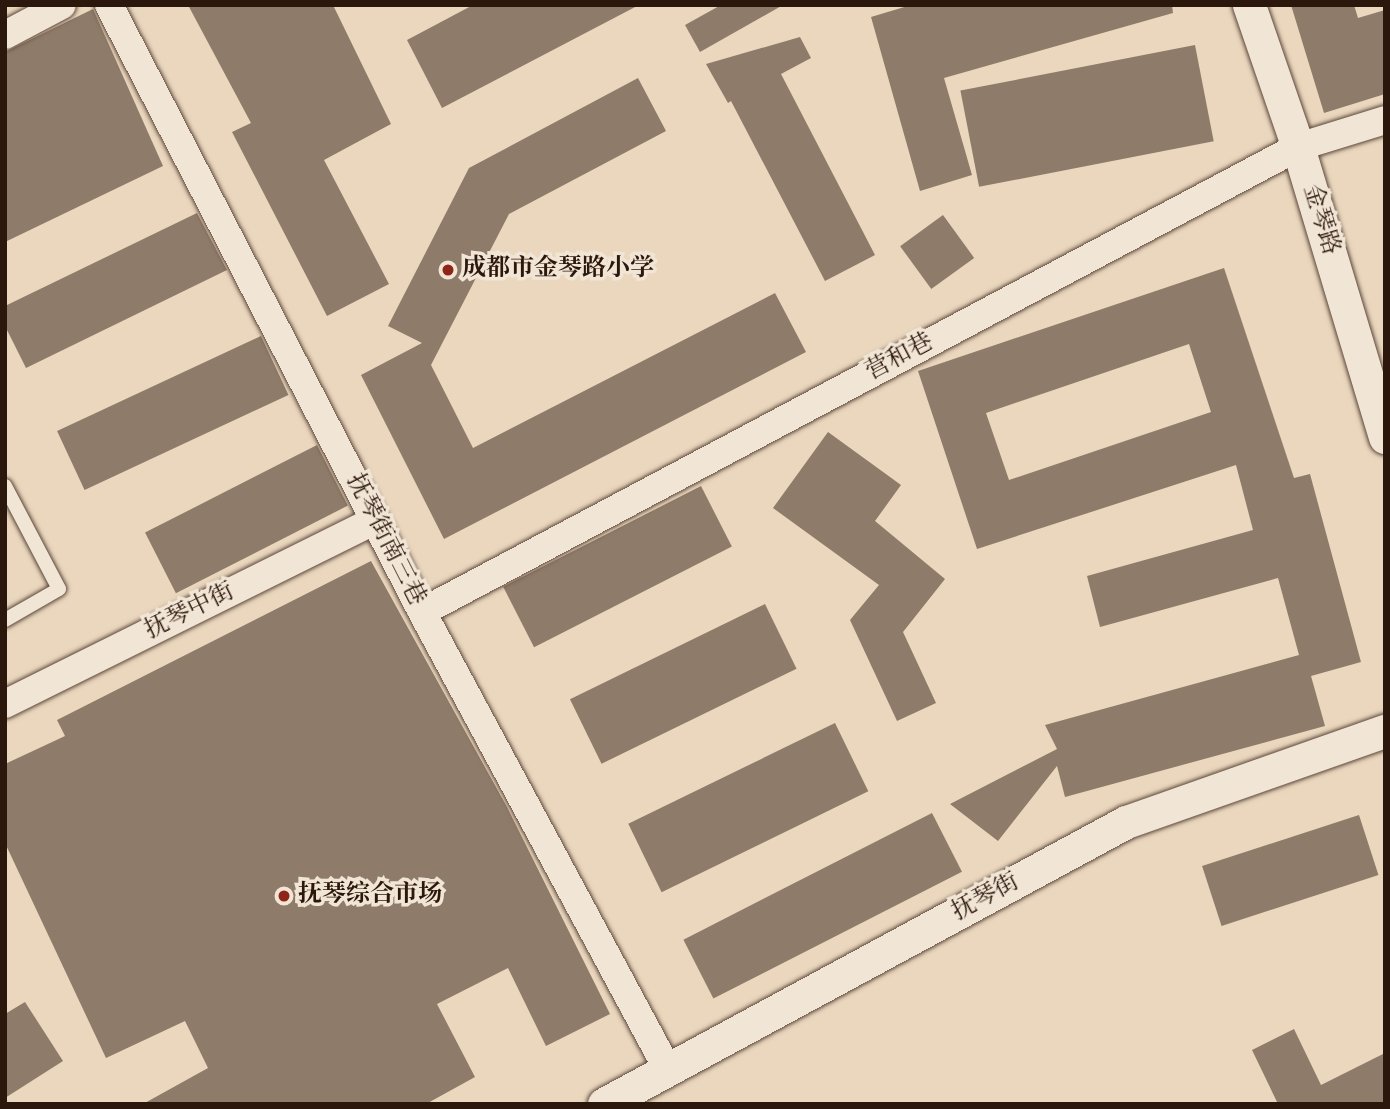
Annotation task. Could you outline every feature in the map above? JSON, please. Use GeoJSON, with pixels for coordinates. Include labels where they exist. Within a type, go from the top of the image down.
{"type":"FeatureCollection","features":[{"type":"Feature","properties":{"kind":"street"},"geometry":{"type":"LineString","coordinates":[[5,35],[62,5]]}},
{"type":"Feature","properties":{"kind":"street","name":"抚琴街南三巷"},"geometry":{"type":"LineString","coordinates":[[109,5],[422,612],[668,1070]]}},
{"type":"Feature","properties":{"kind":"street","name":"金琴路"},"geometry":{"type":"LineString","coordinates":[[1249,5],[1298,147],[1385,437]]}},
{"type":"Feature","properties":{"kind":"street","name":"营和巷"},"geometry":{"type":"LineString","coordinates":[[422,612],[1298,147],[1385,120]]}},
{"type":"Feature","properties":{"kind":"street","name":"抚琴中街"},"geometry":{"type":"LineString","coordinates":[[5,704],[375,520]]}},
{"type":"Feature","properties":{"kind":"street","name":"抚琴街"},"geometry":{"type":"LineString","coordinates":[[604,1104],[639,1096],[668,1070],[1126,822],[1385,731]]}},
{"type":"Feature","properties":{"kind":"lane"},"geometry":{"type":"LineString","coordinates":[[5,486],[59,589],[5,620]]}},
{"type":"Feature","properties":{"kind":"building"},"geometry":{"type":"Polygon","coordinates":[[[188,5],[333,5],[391,124],[324,160],[389,284],[327,316],[232,132],[251,123],[188,5]]]}},
{"type":"Feature","properties":{"kind":"building"},"geometry":{"type":"Polygon","coordinates":[[[473,5],[639,5],[442,108],[407,40],[473,5]]]}},
{"type":"Feature","properties":{"kind":"building"},"geometry":{"type":"Polygon","coordinates":[[[721,5],[783,5],[700,52],[685,25],[721,5]]]}},
{"type":"Feature","properties":{"kind":"building"},"geometry":{"type":"Polygon","coordinates":[[[911,5],[1172,5],[1173,13],[944,78],[972,175],[920,191],[871,17],[911,5]]]}},
{"type":"Feature","properties":{"kind":"building"},"geometry":{"type":"Polygon","coordinates":[[[1291,5],[1354,5],[1358,18],[1385,10],[1385,94],[1324,113],[1291,5]]]}},
{"type":"Feature","properties":{"kind":"building"},"geometry":{"type":"Polygon","coordinates":[[[93,9],[163,166],[5,242],[5,52],[93,9]]]}},
{"type":"Feature","properties":{"kind":"building"},"geometry":{"type":"Polygon","coordinates":[[[800,37],[811,58],[781,74],[875,255],[825,281],[731,101],[728,103],[706,64],[800,37]]]}},
{"type":"Feature","properties":{"kind":"building"},"geometry":{"type":"Polygon","coordinates":[[[1195,45],[1214,141],[979,187],[960,91],[1195,45]]]}},
{"type":"Feature","properties":{"kind":"building"},"geometry":{"type":"Polygon","coordinates":[[[638,78],[666,131],[509,214],[431,365],[473,448],[775,293],[806,352],[444,539],[361,375],[422,343],[388,326],[469,168],[638,78]]]}},
{"type":"Feature","properties":{"kind":"building"},"geometry":{"type":"Polygon","coordinates":[[[197,213],[227,270],[26,368],[5,326],[5,306],[197,213]]]}},
{"type":"Feature","properties":{"kind":"building"},"geometry":{"type":"Polygon","coordinates":[[[943,215],[974,258],[931,289],[900,246],[943,215]]]}},
{"type":"Feature","properties":{"kind":"building"},"geometry":{"type":"Polygon","coordinates":[[[1224,268],[1294,478],[1310,474],[1361,662],[1311,676],[1325,726],[1065,797],[1057,766],[998,841],[950,804],[1057,749],[1045,725],[1299,655],[1278,578],[1100,627],[1087,576],[1253,530],[1236,465],[977,549],[918,371],[1224,268]],[[1189,344],[986,413],[1009,480],[1211,412],[1189,344]]]}},
{"type":"Feature","properties":{"kind":"building"},"geometry":{"type":"Polygon","coordinates":[[[261,336],[288,395],[85,490],[57,431],[261,336]]]}},
{"type":"Feature","properties":{"kind":"building"},"geometry":{"type":"Polygon","coordinates":[[[828,432],[901,485],[875,521],[945,579],[903,632],[936,703],[897,721],[850,620],[879,585],[773,508],[828,432]]]}},
{"type":"Feature","properties":{"kind":"building"},"geometry":{"type":"Polygon","coordinates":[[[317,445],[348,506],[176,593],[145,533],[317,445]]]}},
{"type":"Feature","properties":{"kind":"building"},"geometry":{"type":"Polygon","coordinates":[[[701,486],[732,547],[534,647],[503,587],[701,486]]]}},
{"type":"Feature","properties":{"kind":"building"},"geometry":{"type":"Polygon","coordinates":[[[371,561],[507,807],[610,1014],[546,1046],[508,968],[437,1004],[475,1077],[426,1104],[143,1104],[208,1068],[185,1021],[106,1058],[5,843],[5,764],[65,736],[57,720],[371,561]]]}},
{"type":"Feature","properties":{"kind":"building"},"geometry":{"type":"Polygon","coordinates":[[[765,604],[797,669],[602,764],[570,699],[765,604]]]}},
{"type":"Feature","properties":{"kind":"building"},"geometry":{"type":"Polygon","coordinates":[[[835,723],[868,791],[662,892],[628,824],[835,723]]]}},
{"type":"Feature","properties":{"kind":"building"},"geometry":{"type":"Polygon","coordinates":[[[932,813],[962,872],[713,998],[683,940],[932,813]]]}},
{"type":"Feature","properties":{"kind":"building"},"geometry":{"type":"Polygon","coordinates":[[[1359,815],[1378,875],[1222,926],[1202,866],[1359,815]]]}},
{"type":"Feature","properties":{"kind":"building"},"geometry":{"type":"Polygon","coordinates":[[[25,1002],[63,1061],[5,1098],[5,1014],[25,1002]]]}},
{"type":"Feature","properties":{"kind":"building"},"geometry":{"type":"Polygon","coordinates":[[[1294,1029],[1321,1085],[1385,1053],[1385,1104],[1278,1104],[1252,1050],[1294,1029]]]}},
{"type":"Feature","properties":{"kind":"place","name":"成都市金琴路小学"},"geometry":{"type":"Point","coordinates":[448,270]}},
{"type":"Feature","properties":{"kind":"place","name":"抚琴综合市场"},"geometry":{"type":"Point","coordinates":[284,896]}}]}
